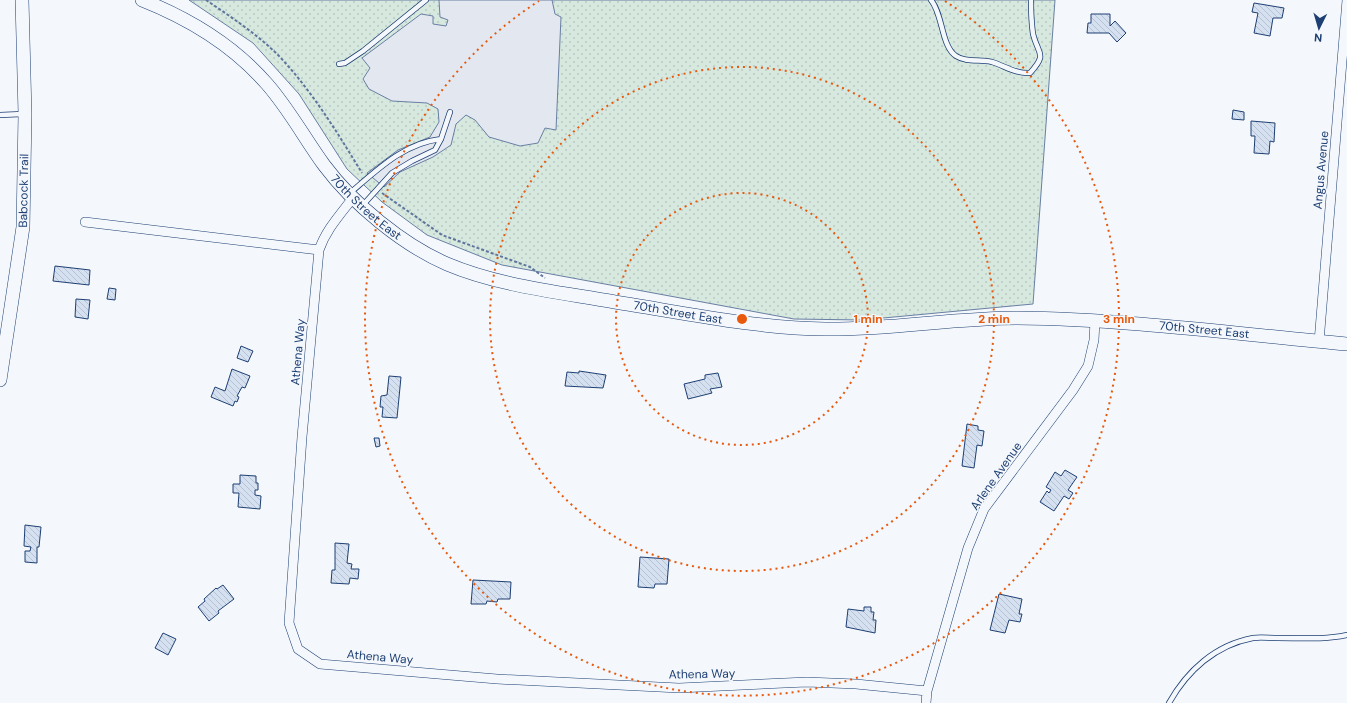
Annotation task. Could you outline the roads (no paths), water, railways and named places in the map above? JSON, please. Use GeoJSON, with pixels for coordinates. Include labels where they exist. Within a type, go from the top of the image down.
{"type":"FeatureCollection","features":[{"type":"Feature","properties":{"kind":"main road","name":"Babcock Trail"},"geometry":{"type":"LineString","coordinates":[[0,380],[23,227],[25,114],[22,0]]}},
{"type":"Feature","properties":{"kind":"main road","name":"70th Street East"},"geometry":{"type":"LineString","coordinates":[[142,0],[171,12],[199,27],[229,48],[253,69],[288,110],[314,150],[354,200],[408,241],[439,260],[481,276],[577,295],[740,322],[828,329],[1012,318],[1096,321],[1347,344]]}},
{"type":"Feature","properties":{"kind":"street","name":"Angus Avenue"},"geometry":{"type":"LineString","coordinates":[[1319,342],[1347,0]]}},
{"type":"Feature","properties":{"kind":"street","name":"Athena Way"},"geometry":{"type":"LineString","coordinates":[[354,200],[335,220],[324,238],[319,250],[302,437],[289,623],[298,649],[320,664],[497,679],[679,688],[807,682],[856,684],[927,691]]}},
{"type":"Feature","properties":{"kind":"street"},"geometry":{"type":"LineString","coordinates":[[85,222],[319,250]]}},
{"type":"Feature","properties":{"kind":"street","name":"Arlene Avenue"},"geometry":{"type":"LineString","coordinates":[[926,703],[927,691],[968,548],[984,509],[1074,390],[1088,366],[1094,340],[1096,321]]}},
{"type":"Feature","properties":{"kind":"lane"},"geometry":{"type":"LineString","coordinates":[[340,64],[345,64],[363,51],[426,0]]}},
{"type":"Feature","properties":{"kind":"lane"},"geometry":{"type":"LineString","coordinates":[[931,0],[941,21],[946,40],[955,56],[968,61],[987,61],[1009,70],[1026,74],[1030,73],[1040,63],[1041,55],[1033,32],[1032,0]]}},
{"type":"Feature","properties":{"kind":"lane"},"geometry":{"type":"LineString","coordinates":[[354,200],[376,190],[392,173],[435,150],[441,139],[450,112]]}},
{"type":"Feature","properties":{"kind":"lane"},"geometry":{"type":"LineString","coordinates":[[0,115],[25,114]]}},
{"type":"Feature","properties":{"kind":"lane"},"geometry":{"type":"LineString","coordinates":[[354,200],[366,180],[390,159],[403,151],[430,140],[441,139]]}},
{"type":"Feature","properties":{"kind":"lane"},"geometry":{"type":"LineString","coordinates":[[1169,703],[1176,690],[1199,663],[1226,646],[1254,638],[1329,639],[1347,635]]}}]}
